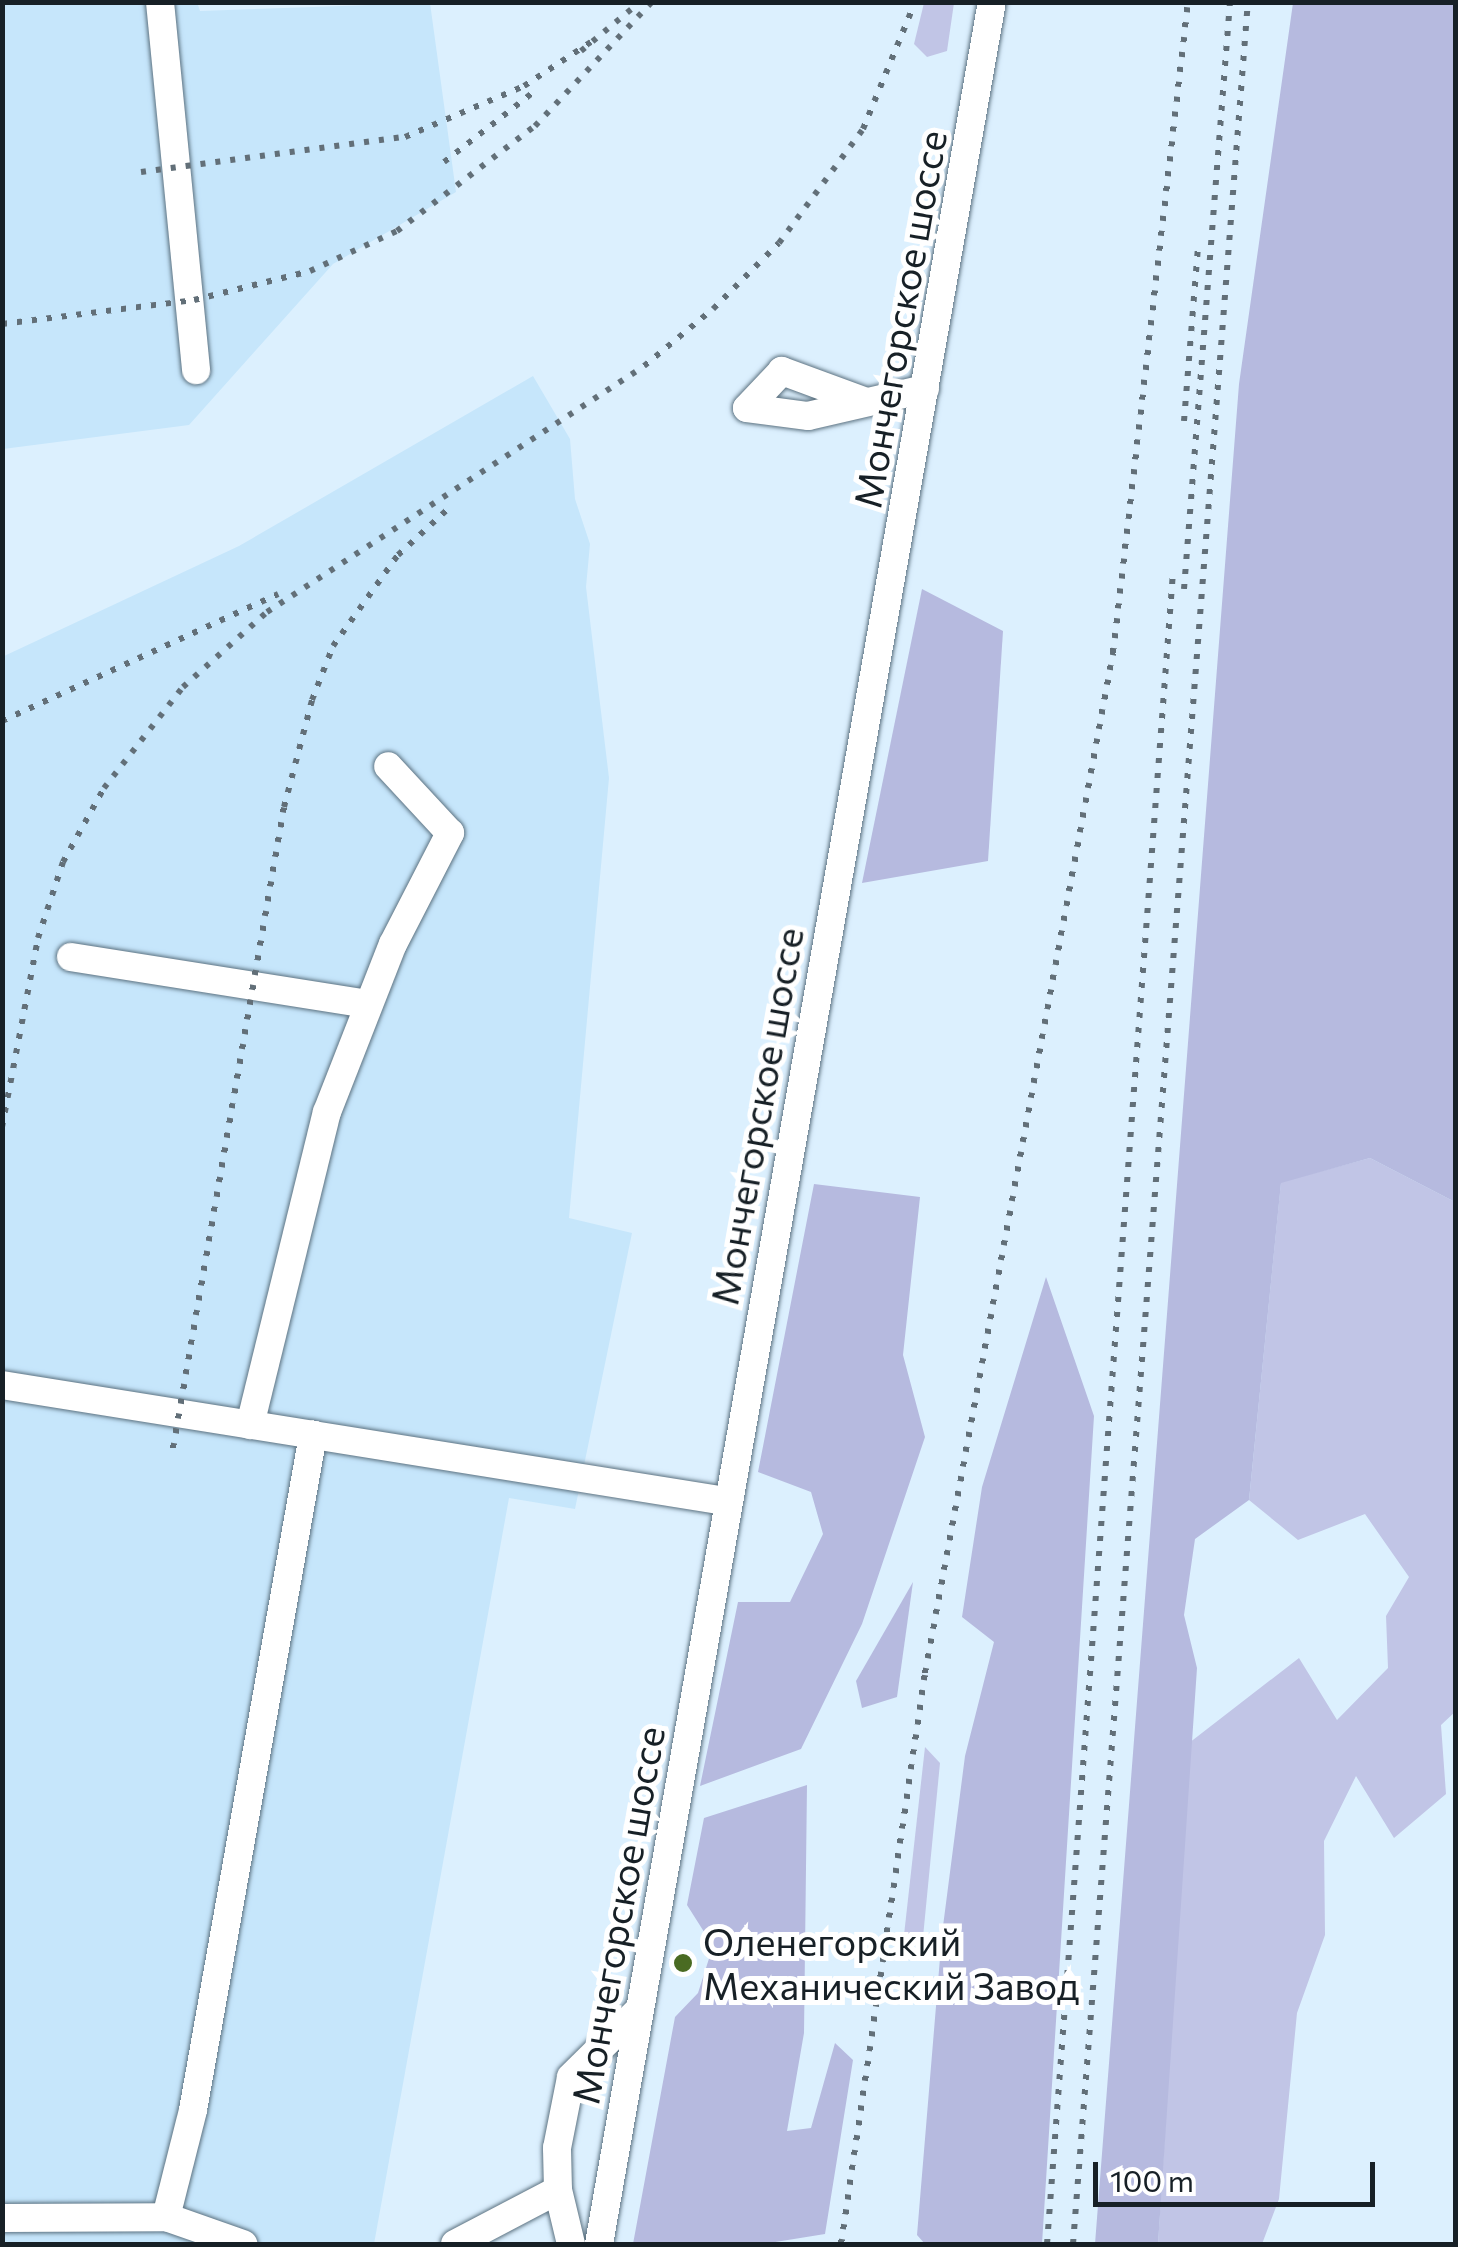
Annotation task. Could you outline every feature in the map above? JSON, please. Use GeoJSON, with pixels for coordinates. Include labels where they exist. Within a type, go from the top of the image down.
{"type":"FeatureCollection","features":[{"type":"Feature","properties":{"kind":"street"},"geometry":{"type":"LineString","coordinates":[[160,2],[196,370]]}},
{"type":"Feature","properties":{"kind":"street","name":"Мончегорское шоссе"},"geometry":{"type":"LineString","coordinates":[[599,2244],[725,1502],[992,2]]}},
{"type":"Feature","properties":{"kind":"street"},"geometry":{"type":"LineString","coordinates":[[866,402],[926,389]]}},
{"type":"Feature","properties":{"kind":"street"},"geometry":{"type":"LineString","coordinates":[[250,1425],[327,1112],[366,1004],[450,832],[388,766]]}},
{"type":"Feature","properties":{"kind":"street"},"geometry":{"type":"LineString","coordinates":[[72,957],[366,1004]]}},
{"type":"Feature","properties":{"kind":"street"},"geometry":{"type":"LineString","coordinates":[[2,1385],[725,1502]]}},
{"type":"Feature","properties":{"kind":"street"},"geometry":{"type":"LineString","coordinates":[[166,2217],[193,2110],[313,1436]]}},
{"type":"Feature","properties":{"kind":"street"},"geometry":{"type":"LineString","coordinates":[[571,2244],[558,2190],[557,2148],[571,2077],[639,2010]]}},
{"type":"Feature","properties":{"kind":"street"},"geometry":{"type":"LineString","coordinates":[[454,2244],[558,2190]]}},
{"type":"Feature","properties":{"kind":"street"},"geometry":{"type":"LineString","coordinates":[[2,2218],[166,2217],[243,2244]]}},
{"type":"Feature","properties":{"kind":"shaded area"},"geometry":{"type":"Polygon","coordinates":[[[197,2],[200,11],[430,3],[456,192],[333,264],[189,425],[3,449],[2,3],[197,2]]]}},
{"type":"Feature","properties":{"kind":"shaded area"},"geometry":{"type":"Polygon","coordinates":[[[924,3],[954,3],[947,51],[927,57],[914,44],[924,3]]]}},
{"type":"Feature","properties":{"kind":"shaded area"},"geometry":{"type":"Polygon","coordinates":[[[1293,3],[1455,3],[1455,1202],[1370,1158],[1281,1183],[1249,1500],[1195,1539],[1184,1615],[1197,1668],[1158,2244],[1095,2244],[1239,384],[1293,3]]]}},
{"type":"Feature","properties":{"kind":"shaded area"},"geometry":{"type":"Polygon","coordinates":[[[533,376],[570,439],[575,499],[590,544],[586,587],[609,778],[569,1218],[632,1233],[575,1509],[509,1498],[374,2244],[3,2244],[2,657],[239,546],[533,376]]]}},
{"type":"Feature","properties":{"kind":"shaded area"},"geometry":{"type":"Polygon","coordinates":[[[922,589],[1003,631],[988,861],[862,883],[922,589]]]}},
{"type":"Feature","properties":{"kind":"shaded area"},"geometry":{"type":"Polygon","coordinates":[[[1370,1158],[1455,1202],[1456,1711],[1441,1725],[1446,1794],[1394,1838],[1356,1776],[1324,1841],[1325,1935],[1297,2013],[1279,2199],[1262,2244],[1158,2244],[1189,1743],[1299,1658],[1337,1720],[1388,1668],[1386,1616],[1409,1577],[1365,1514],[1298,1540],[1249,1500],[1281,1182],[1370,1158]]]}},
{"type":"Feature","properties":{"kind":"shaded area"},"geometry":{"type":"Polygon","coordinates":[[[814,1184],[920,1197],[903,1355],[925,1437],[862,1624],[801,1749],[700,1786],[738,1602],[790,1602],[823,1534],[811,1492],[758,1472],[814,1184]]]}},
{"type":"Feature","properties":{"kind":"shaded area"},"geometry":{"type":"Polygon","coordinates":[[[1046,1277],[1094,1416],[1042,2244],[925,2244],[917,2235],[942,1934],[965,1756],[994,1642],[962,1617],[982,1487],[1046,1277]]]}},
{"type":"Feature","properties":{"kind":"shaded area"},"geometry":{"type":"Polygon","coordinates":[[[913,1582],[897,1697],[862,1708],[856,1681],[913,1582]]]}},
{"type":"Feature","properties":{"kind":"shaded area"},"geometry":{"type":"Polygon","coordinates":[[[925,1747],[940,1763],[923,1937],[903,1944],[925,1747]]]}},
{"type":"Feature","properties":{"kind":"shaded area"},"geometry":{"type":"Polygon","coordinates":[[[807,1785],[804,2033],[787,2131],[811,2128],[835,2043],[853,2060],[825,2234],[763,2244],[633,2244],[675,2017],[698,1993],[713,1946],[687,1905],[704,1818],[807,1785]]]}},
{"type":"Feature","properties":{"kind":"railway"},"geometry":{"type":"LineString","coordinates":[[2,324],[194,300],[310,271],[397,231],[535,126],[652,2]]}},
{"type":"Feature","properties":{"kind":"railway"},"geometry":{"type":"LineString","coordinates":[[2,1127],[38,938],[63,862],[104,788],[183,687],[267,612],[644,366],[713,309],[779,243],[863,129],[915,2]]}},
{"type":"Feature","properties":{"kind":"railway"},"geometry":{"type":"LineString","coordinates":[[841,2244],[925,1673],[1113,653],[1188,2]]}},
{"type":"Feature","properties":{"kind":"railway"},"geometry":{"type":"LineString","coordinates":[[1184,589],[1230,2]]}},
{"type":"Feature","properties":{"kind":"railway"},"geometry":{"type":"LineString","coordinates":[[1073,2244],[1248,2]]}},
{"type":"Feature","properties":{"kind":"railway"},"geometry":{"type":"LineString","coordinates":[[581,51],[635,6]]}},
{"type":"Feature","properties":{"kind":"railway"},"geometry":{"type":"LineString","coordinates":[[141,172],[405,137],[524,86],[591,42]]}},
{"type":"Feature","properties":{"kind":"railway"},"geometry":{"type":"LineString","coordinates":[[444,162],[536,90]]}},
{"type":"Feature","properties":{"kind":"railway"},"geometry":{"type":"LineString","coordinates":[[1184,421],[1198,247]]}},
{"type":"Feature","properties":{"kind":"railway"},"geometry":{"type":"LineString","coordinates":[[173,1448],[284,807],[312,700],[333,646],[398,555],[450,507]]}},
{"type":"Feature","properties":{"kind":"railway"},"geometry":{"type":"LineString","coordinates":[[1047,2244],[1173,571]]}},
{"type":"Feature","properties":{"kind":"railway"},"geometry":{"type":"LineString","coordinates":[[2,721],[278,594]]}},
{"type":"Feature","properties":{"kind":"place","name":"Оленегорский Механический Завод"},"geometry":{"type":"Point","coordinates":[683,1963]}}]}
